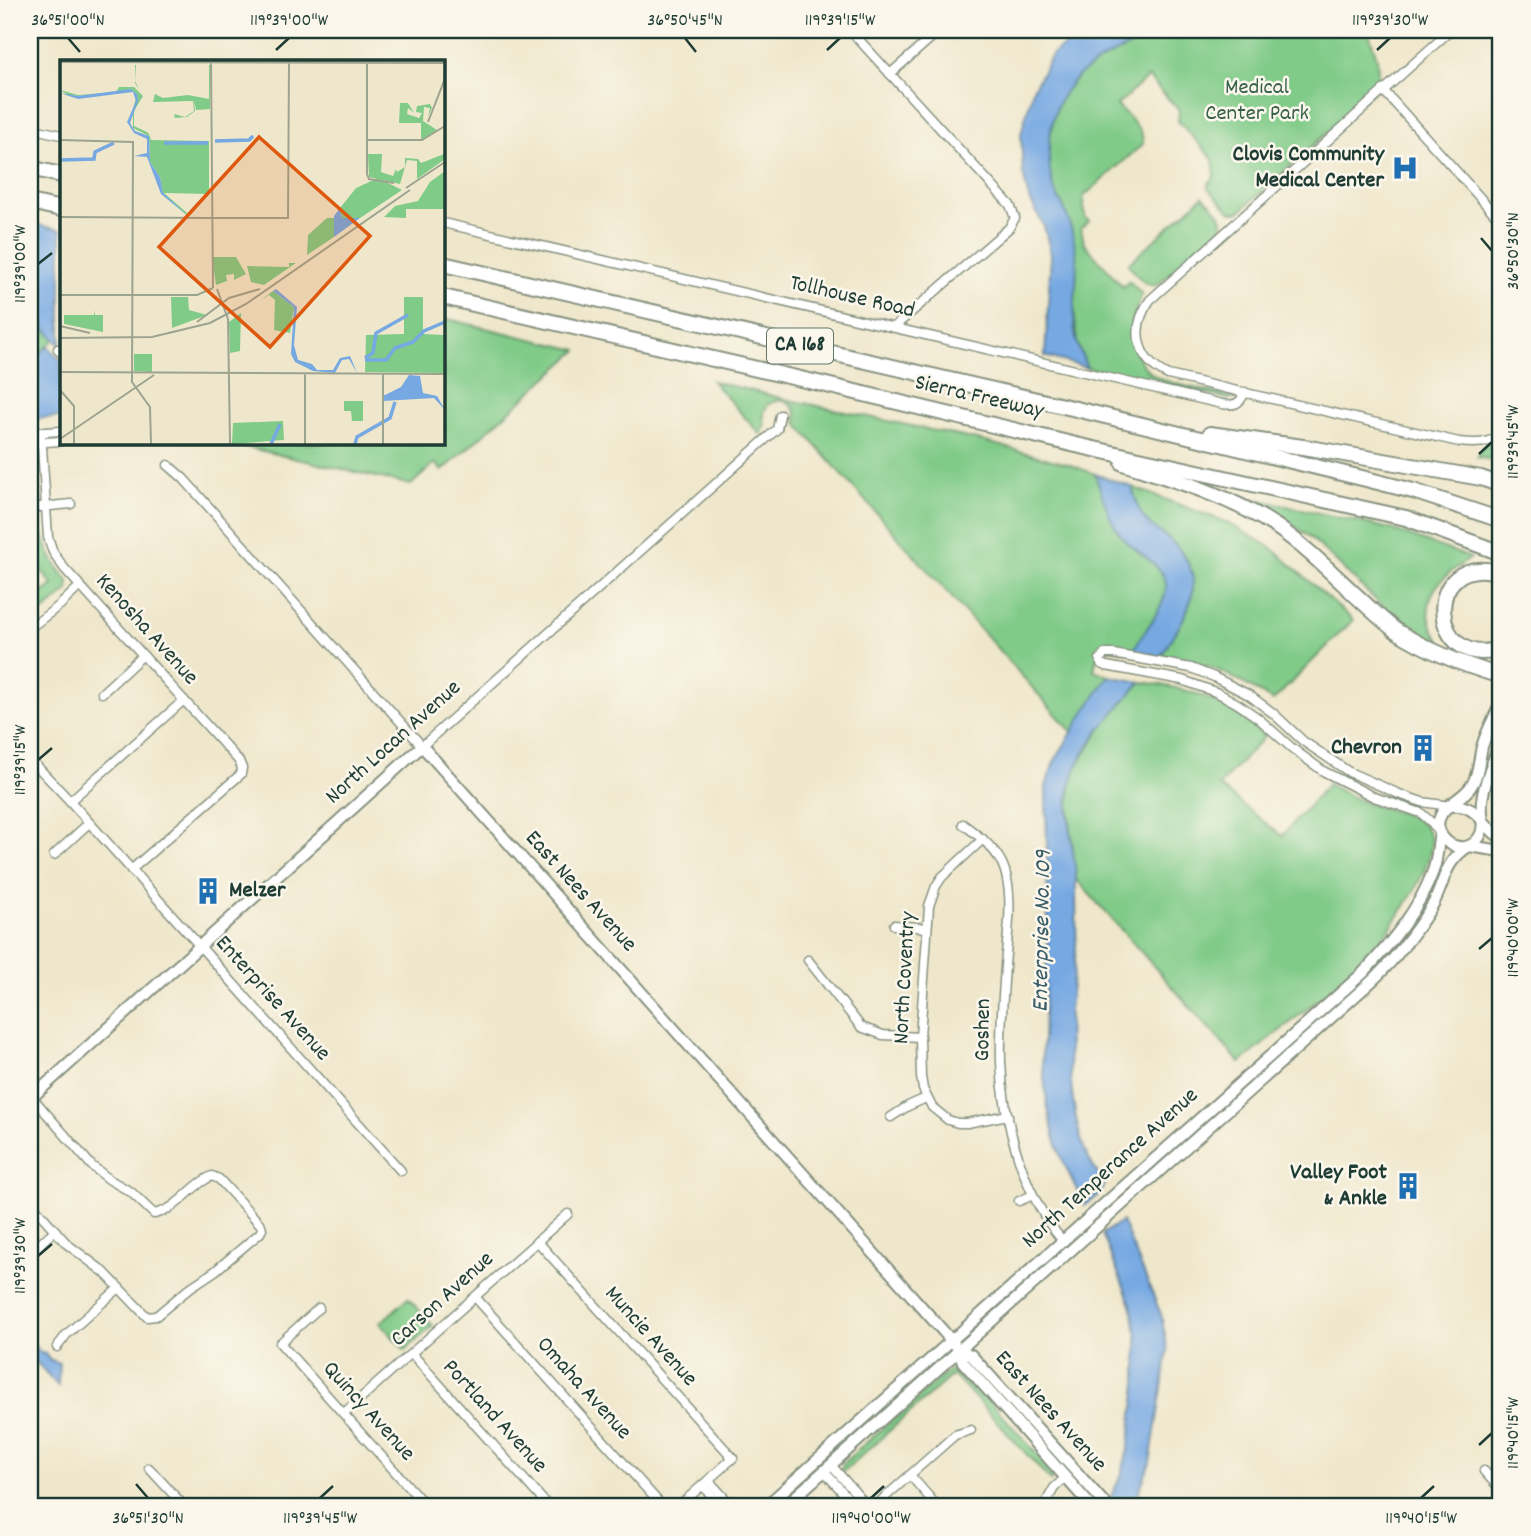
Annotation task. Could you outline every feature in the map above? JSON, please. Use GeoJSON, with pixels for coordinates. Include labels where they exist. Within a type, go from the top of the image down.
{"type":"FeatureCollection","features":[{"type":"Feature","properties":{"kind":"highway"},"geometry":{"type":"LineString","coordinates":[[30,168],[60,175]]}},
{"type":"Feature","properties":{"kind":"highway"},"geometry":{"type":"LineString","coordinates":[[30,202],[60,209]]}},
{"type":"Feature","properties":{"kind":"highway","name":"Sierra Freeway"},"geometry":{"type":"LineString","coordinates":[[444,264],[1072,408],[1366,479],[1413,491],[1501,520]]}},
{"type":"Feature","properties":{"kind":"highway","name":"Sierra Freeway"},"geometry":{"type":"LineString","coordinates":[[444,298],[1076,445],[1406,518],[1501,553]]}},
{"type":"Feature","properties":{"kind":"highway"},"geometry":{"type":"LineString","coordinates":[[1156,429],[1192,431],[1310,448],[1481,478],[1501,485]]}},
{"type":"Feature","properties":{"kind":"highway"},"geometry":{"type":"LineString","coordinates":[[1076,445],[1114,461],[1204,490],[1255,514],[1289,537],[1395,630],[1444,657],[1501,676]]}},
{"type":"Feature","properties":{"kind":"highway"},"geometry":{"type":"LineString","coordinates":[[1501,573],[1484,569],[1464,574],[1449,588],[1441,608],[1444,624],[1459,644],[1469,650],[1481,652],[1501,648]]}},
{"type":"Feature","properties":{"kind":"main road"},"geometry":{"type":"LineString","coordinates":[[1501,702],[1483,745],[1475,780],[1466,793],[1443,811],[1440,817],[1440,834],[1452,845],[1461,848],[1469,846],[1480,837],[1483,795],[1501,740]]}},
{"type":"Feature","properties":{"kind":"main road","name":"North Locan Avenue"},"geometry":{"type":"LineString","coordinates":[[31,1098],[422,746]]}},
{"type":"Feature","properties":{"kind":"main road","name":"East Nees Avenue"},"geometry":{"type":"LineString","coordinates":[[422,746],[959,1350],[963,1362],[1091,1506]]}},
{"type":"Feature","properties":{"kind":"main road"},"geometry":{"type":"LineString","coordinates":[[1450,806],[1469,807],[1501,838]]}},
{"type":"Feature","properties":{"kind":"main road","name":"North Temperance Avenue"},"geometry":{"type":"LineString","coordinates":[[766,1506],[1376,959],[1398,934],[1424,891],[1436,863],[1440,834]]}},
{"type":"Feature","properties":{"kind":"main road"},"geometry":{"type":"LineString","coordinates":[[1469,846],[1501,850]]}},
{"type":"Feature","properties":{"kind":"main road","name":"North Temperance Avenue"},"geometry":{"type":"LineString","coordinates":[[785,1506],[1373,980],[1394,958],[1434,902],[1448,865],[1469,846]]}},
{"type":"Feature","properties":{"kind":"main road"},"geometry":{"type":"LineString","coordinates":[[1324,1024],[1326,1015],[1363,980],[1376,959]]}},
{"type":"Feature","properties":{"kind":"main road","name":"East Nees Avenue"},"geometry":{"type":"LineString","coordinates":[[959,1350],[972,1356],[1107,1506]]}},
{"type":"Feature","properties":{"kind":"street"},"geometry":{"type":"LineString","coordinates":[[850,30],[1010,205],[1014,218],[1009,228],[894,327]]}},
{"type":"Feature","properties":{"kind":"street"},"geometry":{"type":"LineString","coordinates":[[890,74],[940,30]]}},
{"type":"Feature","properties":{"kind":"street"},"geometry":{"type":"LineString","coordinates":[[1451,30],[1150,300],[1141,316],[1138,332],[1146,358],[1156,368],[1168,374],[1459,442],[1487,442],[1501,435]]}},
{"type":"Feature","properties":{"kind":"street"},"geometry":{"type":"LineString","coordinates":[[1383,90],[1501,221]]}},
{"type":"Feature","properties":{"kind":"street"},"geometry":{"type":"LineString","coordinates":[[30,128],[60,135]]}},
{"type":"Feature","properties":{"kind":"street","name":"Tollhouse Road"},"geometry":{"type":"LineString","coordinates":[[444,223],[1229,406],[1242,400],[1245,392]]}},
{"type":"Feature","properties":{"kind":"street","name":"North Locan Avenue"},"geometry":{"type":"LineString","coordinates":[[422,746],[777,429],[780,415]]}},
{"type":"Feature","properties":{"kind":"street"},"geometry":{"type":"LineString","coordinates":[[30,433],[60,431]]}},
{"type":"Feature","properties":{"kind":"street","name":"Kenosha Avenue"},"geometry":{"type":"LineString","coordinates":[[41,432],[45,507],[48,537],[53,552],[64,568],[243,768],[241,774],[131,870]]}},
{"type":"Feature","properties":{"kind":"street"},"geometry":{"type":"LineString","coordinates":[[30,443],[60,441]]}},
{"type":"Feature","properties":{"kind":"street","name":"East Nees Avenue"},"geometry":{"type":"LineString","coordinates":[[168,464],[422,746]]}},
{"type":"Feature","properties":{"kind":"street"},"geometry":{"type":"LineString","coordinates":[[30,508],[71,504]]}},
{"type":"Feature","properties":{"kind":"street"},"geometry":{"type":"LineString","coordinates":[[30,628],[80,586]]}},
{"type":"Feature","properties":{"kind":"street"},"geometry":{"type":"LineString","coordinates":[[1440,834],[1421,813],[1374,797],[1323,771],[1258,718],[1218,693],[1182,680],[1105,666],[1100,659],[1104,654],[1113,654],[1191,668],[1214,677],[1249,695],[1303,741],[1349,772],[1422,802],[1450,806]]}},
{"type":"Feature","properties":{"kind":"street"},"geometry":{"type":"LineString","coordinates":[[102,693],[142,655]]}},
{"type":"Feature","properties":{"kind":"street"},"geometry":{"type":"LineString","coordinates":[[70,801],[184,700]]}},
{"type":"Feature","properties":{"kind":"street","name":"Enterprise Avenue"},"geometry":{"type":"LineString","coordinates":[[30,759],[401,1171]]}},
{"type":"Feature","properties":{"kind":"street"},"geometry":{"type":"LineString","coordinates":[[54,855],[89,823]]}},
{"type":"Feature","properties":{"kind":"street","name":"Goshen"},"geometry":{"type":"LineString","coordinates":[[963,824],[991,846],[1005,871],[1009,896],[1001,1034],[1004,1094],[1020,1159],[1033,1195],[1048,1224],[1063,1241]]}},
{"type":"Feature","properties":{"kind":"street","name":"North Coventry"},"geometry":{"type":"LineString","coordinates":[[926,1098],[921,1077],[920,1037],[929,906],[936,886],[949,870],[983,839]]}},
{"type":"Feature","properties":{"kind":"street"},"geometry":{"type":"LineString","coordinates":[[894,925],[927,928]]}},
{"type":"Feature","properties":{"kind":"street"},"geometry":{"type":"LineString","coordinates":[[808,960],[861,1027],[883,1035],[920,1037]]}},
{"type":"Feature","properties":{"kind":"street"},"geometry":{"type":"LineString","coordinates":[[30,1202],[67,1244],[104,1272],[147,1317],[162,1311],[215,1271],[262,1229],[219,1179],[212,1176],[176,1205],[154,1214],[131,1192],[92,1166],[31,1098]]}},
{"type":"Feature","properties":{"kind":"street"},"geometry":{"type":"LineString","coordinates":[[891,1117],[926,1098],[940,1115],[958,1123],[975,1123],[1008,1115]]}},
{"type":"Feature","properties":{"kind":"street"},"geometry":{"type":"LineString","coordinates":[[1019,1201],[1033,1195]]}},
{"type":"Feature","properties":{"kind":"street","name":"Carson Avenue"},"geometry":{"type":"LineString","coordinates":[[344,1413],[568,1214]]}},
{"type":"Feature","properties":{"kind":"street"},"geometry":{"type":"LineString","coordinates":[[30,1253],[55,1230]]}},
{"type":"Feature","properties":{"kind":"street","name":"Muncie Avenue"},"geometry":{"type":"LineString","coordinates":[[537,1241],[733,1458],[706,1483]]}},
{"type":"Feature","properties":{"kind":"street"},"geometry":{"type":"LineString","coordinates":[[57,1347],[66,1334],[119,1288]]}},
{"type":"Feature","properties":{"kind":"street","name":"Omaha Avenue"},"geometry":{"type":"LineString","coordinates":[[475,1298],[662,1506]]}},
{"type":"Feature","properties":{"kind":"street","name":"Quincy Avenue"},"geometry":{"type":"LineString","coordinates":[[319,1307],[280,1343],[426,1506]]}},
{"type":"Feature","properties":{"kind":"street","name":"Portland Avenue"},"geometry":{"type":"LineString","coordinates":[[412,1354],[548,1506]]}},
{"type":"Feature","properties":{"kind":"street"},"geometry":{"type":"LineString","coordinates":[[875,1506],[955,1435],[971,1430]]}},
{"type":"Feature","properties":{"kind":"street"},"geometry":{"type":"LineString","coordinates":[[149,1468],[184,1506]]}},
{"type":"Feature","properties":{"kind":"street"},"geometry":{"type":"LineString","coordinates":[[827,1468],[855,1506]]}},
{"type":"Feature","properties":{"kind":"street"},"geometry":{"type":"LineString","coordinates":[[827,1468],[867,1506]]}},
{"type":"Feature","properties":{"kind":"street"},"geometry":{"type":"LineString","coordinates":[[1484,1471],[1501,1490]]}},
{"type":"Feature","properties":{"kind":"street"},"geometry":{"type":"LineString","coordinates":[[910,1475],[937,1506]]}},
{"type":"Feature","properties":{"kind":"street"},"geometry":{"type":"LineString","coordinates":[[1044,1506],[1055,1488],[1066,1477]]}},
{"type":"Feature","properties":{"kind":"street"},"geometry":{"type":"LineString","coordinates":[[679,1506],[706,1483]]}},
{"type":"Feature","properties":{"kind":"street"},"geometry":{"type":"LineString","coordinates":[[706,1483],[721,1506]]}},
{"type":"Feature","properties":{"kind":"street"},"geometry":{"type":"LineString","coordinates":[[706,1483],[732,1506]]}},
{"type":"Feature","properties":{"kind":"green space","name":"Medical Center Park"},"geometry":{"type":"Polygon","coordinates":[[[1160,30],[1368,30],[1377,58],[1379,86],[1239,212],[1229,210],[1208,188],[1215,175],[1213,159],[1178,121],[1179,110],[1148,77],[1117,105],[1138,128],[1143,144],[1083,197],[1085,217],[1089,221],[1081,228],[1084,243],[1123,287],[1129,281],[1142,294],[1131,337],[1134,349],[1147,370],[1168,382],[1235,397],[1229,399],[1087,368],[1077,342],[1066,212],[1054,189],[1049,171],[1049,144],[1054,115],[1062,94],[1076,77],[1097,61],[1160,30]]]}},
{"type":"Feature","properties":{"kind":"green space"},"geometry":{"type":"Polygon","coordinates":[[[1203,196],[1220,215],[1221,229],[1157,285],[1144,282],[1128,264],[1203,196]]]}},
{"type":"Feature","properties":{"kind":"green space"},"geometry":{"type":"Polygon","coordinates":[[[30,311],[55,339],[30,363],[30,311]]]}},
{"type":"Feature","properties":{"kind":"green space"},"geometry":{"type":"Polygon","coordinates":[[[444,318],[578,350],[442,471],[435,463],[411,485],[232,444],[444,444],[444,318]]]}},
{"type":"Feature","properties":{"kind":"green space"},"geometry":{"type":"Polygon","coordinates":[[[712,381],[982,441],[1095,474],[1116,527],[1127,542],[1163,575],[1166,590],[1156,615],[1133,652],[1099,647],[1094,670],[1109,676],[1072,732],[796,423],[795,410],[789,403],[776,401],[766,408],[765,426],[760,434],[712,381]]]}},
{"type":"Feature","properties":{"kind":"green space"},"geometry":{"type":"Polygon","coordinates":[[[1501,441],[1501,462],[1477,457],[1482,448],[1501,441]]]}},
{"type":"Feature","properties":{"kind":"green space"},"geometry":{"type":"Polygon","coordinates":[[[1132,487],[1228,523],[1272,548],[1353,620],[1273,701],[1220,671],[1178,658],[1161,656],[1179,627],[1191,599],[1191,570],[1184,556],[1171,541],[1143,517],[1132,487]]]}},
{"type":"Feature","properties":{"kind":"green space"},"geometry":{"type":"Polygon","coordinates":[[[1256,499],[1391,529],[1471,558],[1444,578],[1432,595],[1429,605],[1433,629],[1445,647],[1413,630],[1383,607],[1311,538],[1256,499]]]}},
{"type":"Feature","properties":{"kind":"green space"},"geometry":{"type":"Polygon","coordinates":[[[36,515],[40,518],[49,553],[69,582],[68,590],[30,622],[30,602],[53,585],[33,554],[30,517],[36,515]]]}},
{"type":"Feature","properties":{"kind":"green space"},"geometry":{"type":"Polygon","coordinates":[[[1141,682],[1177,688],[1208,698],[1236,714],[1265,736],[1219,786],[1282,836],[1328,784],[1366,803],[1413,818],[1425,827],[1431,839],[1423,874],[1394,923],[1372,950],[1334,987],[1240,1063],[1076,879],[1069,808],[1071,783],[1078,764],[1105,723],[1141,682]]]}},
{"type":"Feature","properties":{"kind":"green space"},"geometry":{"type":"Polygon","coordinates":[[[408,1298],[433,1326],[405,1350],[380,1323],[408,1298]]]}},
{"type":"Feature","properties":{"kind":"green space"},"geometry":{"type":"Polygon","coordinates":[[[955,1367],[962,1370],[1051,1470],[1054,1474],[1051,1481],[957,1378],[951,1376],[842,1473],[843,1463],[955,1367]]]}},
{"type":"Feature","properties":{"kind":"water"},"geometry":{"type":"Polygon","coordinates":[[[1091,30],[1160,30],[1107,57],[1078,77],[1066,90],[1057,107],[1051,129],[1051,175],[1074,242],[1077,271],[1075,332],[1087,368],[1045,356],[1051,254],[1044,226],[1028,196],[1023,173],[1021,134],[1033,89],[1052,55],[1091,30]]]}},
{"type":"Feature","properties":{"kind":"water"},"geometry":{"type":"Polygon","coordinates":[[[30,223],[60,230],[60,345],[30,311],[30,223]]]}},
{"type":"Feature","properties":{"kind":"water"},"geometry":{"type":"Polygon","coordinates":[[[48,346],[60,360],[60,417],[30,419],[30,363],[48,346]]]}},
{"type":"Feature","properties":{"kind":"water"},"geometry":{"type":"Polygon","coordinates":[[[1095,474],[1132,487],[1143,517],[1171,541],[1184,556],[1191,570],[1193,584],[1186,613],[1161,656],[1133,652],[1164,599],[1166,582],[1158,569],[1121,535],[1107,510],[1095,474]]]}},
{"type":"Feature","properties":{"kind":"water"},"geometry":{"type":"Polygon","coordinates":[[[1109,676],[1141,682],[1082,755],[1071,782],[1068,807],[1075,871],[1076,923],[1069,1010],[1071,1080],[1084,1148],[1105,1184],[1096,1197],[1084,1205],[1054,1136],[1042,1059],[1048,926],[1046,786],[1054,762],[1109,676]]]}},
{"type":"Feature","properties":{"kind":"water"},"geometry":{"type":"Polygon","coordinates":[[[1122,1221],[1161,1314],[1168,1351],[1150,1463],[1133,1506],[1115,1506],[1109,1500],[1121,1476],[1129,1446],[1137,1383],[1137,1336],[1131,1304],[1102,1234],[1122,1221]]]}},
{"type":"Feature","properties":{"kind":"water"},"geometry":{"type":"Polygon","coordinates":[[[30,1341],[42,1354],[59,1363],[58,1386],[30,1355],[30,1341]]]}},
{"type":"Feature","properties":{"kind":"place","name":"Clovis Community Medical Center"},"geometry":{"type":"Point","coordinates":[1405,168]}},
{"type":"Feature","properties":{"kind":"place","name":"Chevron"},"geometry":{"type":"Point","coordinates":[1423,748]}},
{"type":"Feature","properties":{"kind":"place","name":"Melzer"},"geometry":{"type":"Point","coordinates":[208,891]}},
{"type":"Feature","properties":{"kind":"place","name":"Valley Foot & Ankle"},"geometry":{"type":"Point","coordinates":[1408,1186]}},
{"type":"Feature","properties":{"kind":"water label","name":"Enterprise No. 109"},"geometry":{"type":"Point","coordinates":[1043,931]}}]}
